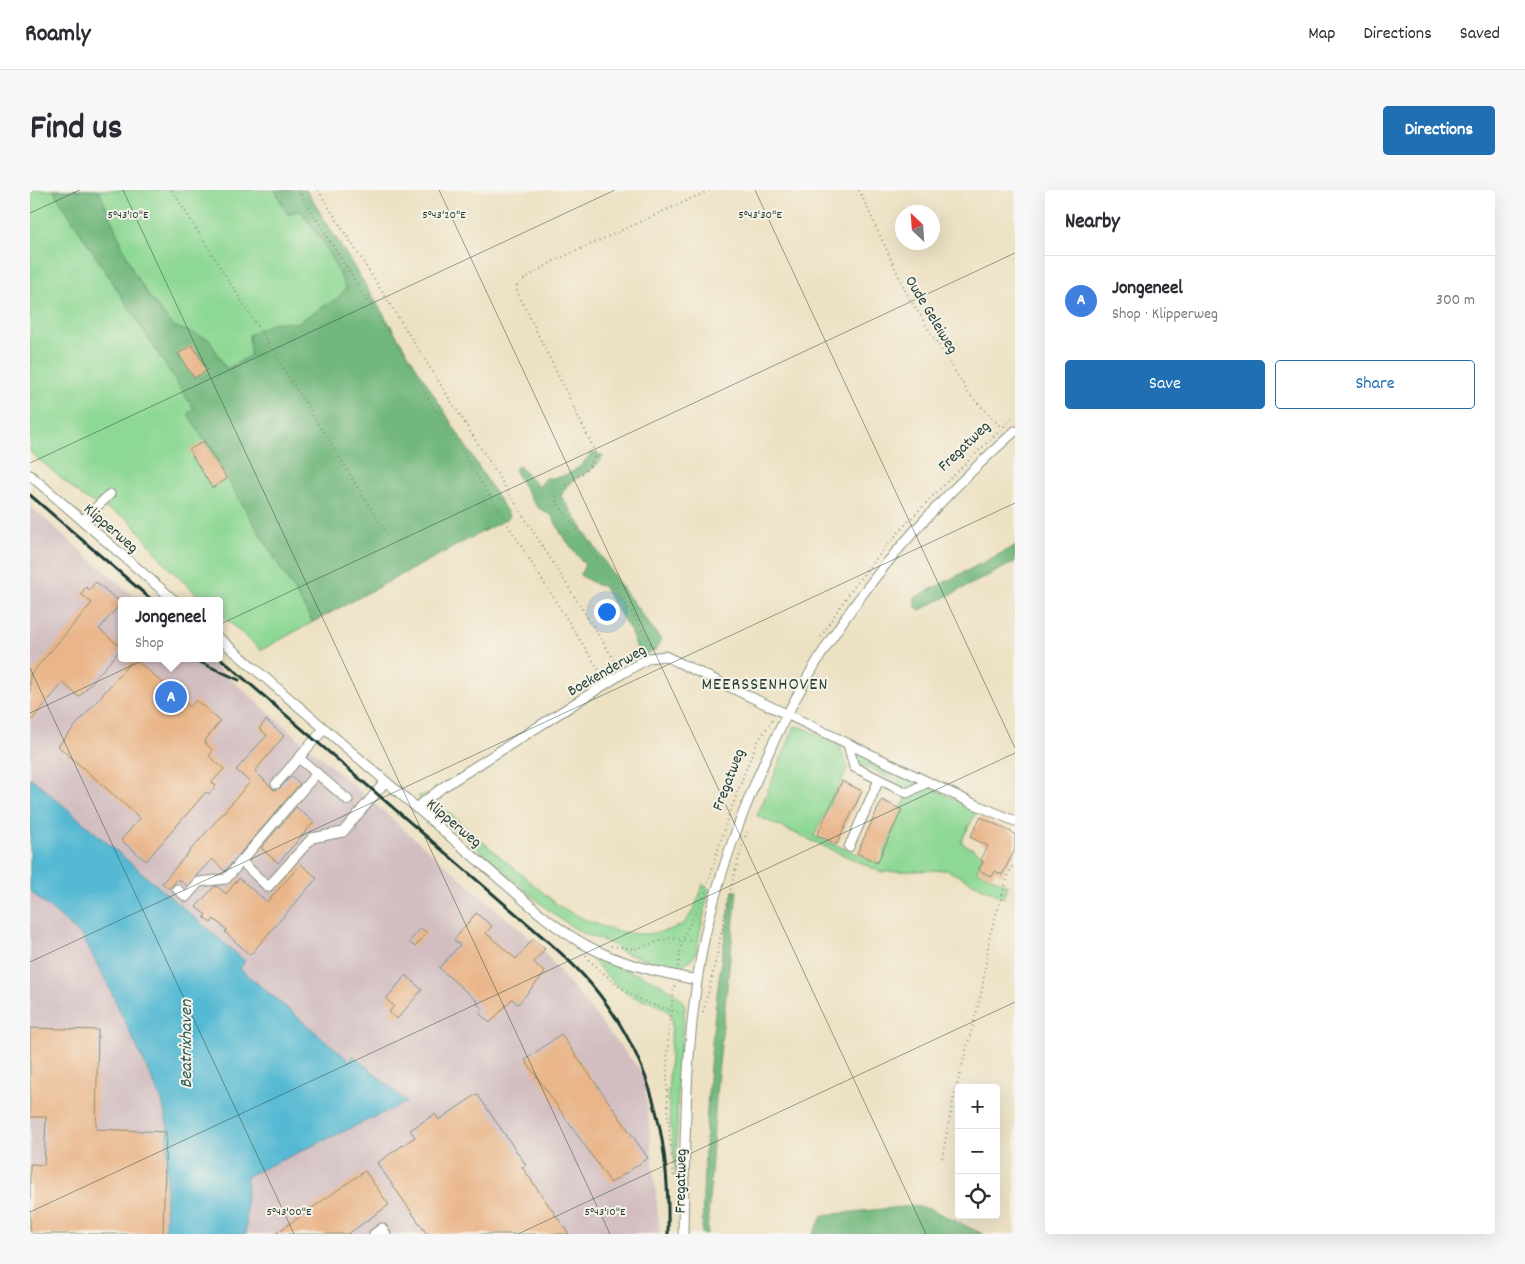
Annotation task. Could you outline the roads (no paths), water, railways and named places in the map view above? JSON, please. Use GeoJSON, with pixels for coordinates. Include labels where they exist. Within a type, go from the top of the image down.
{"type":"FeatureCollection","features":[{"type":"Feature","properties":{"kind":"street","name":"Fregatweg"},"geometry":{"type":"LineString","coordinates":[[683,1234],[686,1096],[697,1016],[698,980],[704,943],[724,866],[782,712],[876,574],[934,508],[1012,433]]}},
{"type":"Feature","properties":{"kind":"street","name":"Klipperweg"},"geometry":{"type":"LineString","coordinates":[[30,475],[170,597]]}},
{"type":"Feature","properties":{"kind":"street"},"geometry":{"type":"LineString","coordinates":[[87,516],[110,494]]}},
{"type":"Feature","properties":{"kind":"street","name":"Klipperweg"},"geometry":{"type":"LineString","coordinates":[[223,642],[543,916],[580,944],[611,958],[652,971],[698,980]]}},
{"type":"Feature","properties":{"kind":"street","name":"Boekenderweg"},"geometry":{"type":"LineString","coordinates":[[416,808],[443,787],[623,673],[649,658],[665,656],[928,782],[1015,821]]}},
{"type":"Feature","properties":{"kind":"street"},"geometry":{"type":"LineString","coordinates":[[276,784],[324,729]]}},
{"type":"Feature","properties":{"kind":"street"},"geometry":{"type":"LineString","coordinates":[[848,744],[854,767],[906,793],[928,782]]}},
{"type":"Feature","properties":{"kind":"street"},"geometry":{"type":"LineString","coordinates":[[299,758],[348,800]]}},
{"type":"Feature","properties":{"kind":"street"},"geometry":{"type":"LineString","coordinates":[[176,889],[186,897],[199,882],[226,879],[316,773]]}},
{"type":"Feature","properties":{"kind":"street"},"geometry":{"type":"LineString","coordinates":[[849,847],[879,780]]}},
{"type":"Feature","properties":{"kind":"street"},"geometry":{"type":"LineString","coordinates":[[241,862],[268,887],[312,838],[343,832],[385,782]]}},
{"type":"Feature","properties":{"kind":"street"},"geometry":{"type":"LineString","coordinates":[[374,1234],[382,1228],[386,1234]]}},
{"type":"Feature","properties":{"kind":"water","name":"Beatrixhaven"},"geometry":{"type":"Polygon","coordinates":[[[30,777],[245,961],[240,969],[350,1061],[353,1055],[407,1102],[247,1176],[246,1234],[165,1234],[168,1128],[162,1101],[107,983],[82,936],[30,891],[30,777]]]}},
{"type":"Feature","properties":{"kind":"railway"},"geometry":{"type":"LineString","coordinates":[[30,495],[148,597]]}},
{"type":"Feature","properties":{"kind":"railway"},"geometry":{"type":"LineString","coordinates":[[223,661],[569,960],[612,1011],[629,1040],[643,1070],[653,1101],[661,1133],[666,1166],[668,1234]]}},
{"type":"Feature","properties":{"kind":"railway"},"geometry":{"type":"LineString","coordinates":[[200,662],[239,680]]}},
{"type":"Feature","properties":{"kind":"place","name":"Jongeneel"},"geometry":{"type":"Point","coordinates":[171,697]}},
{"type":"Feature","properties":{"kind":"district","name":"MEERSSENHOVEN"},"geometry":{"type":"Point","coordinates":[765,683]}}]}
